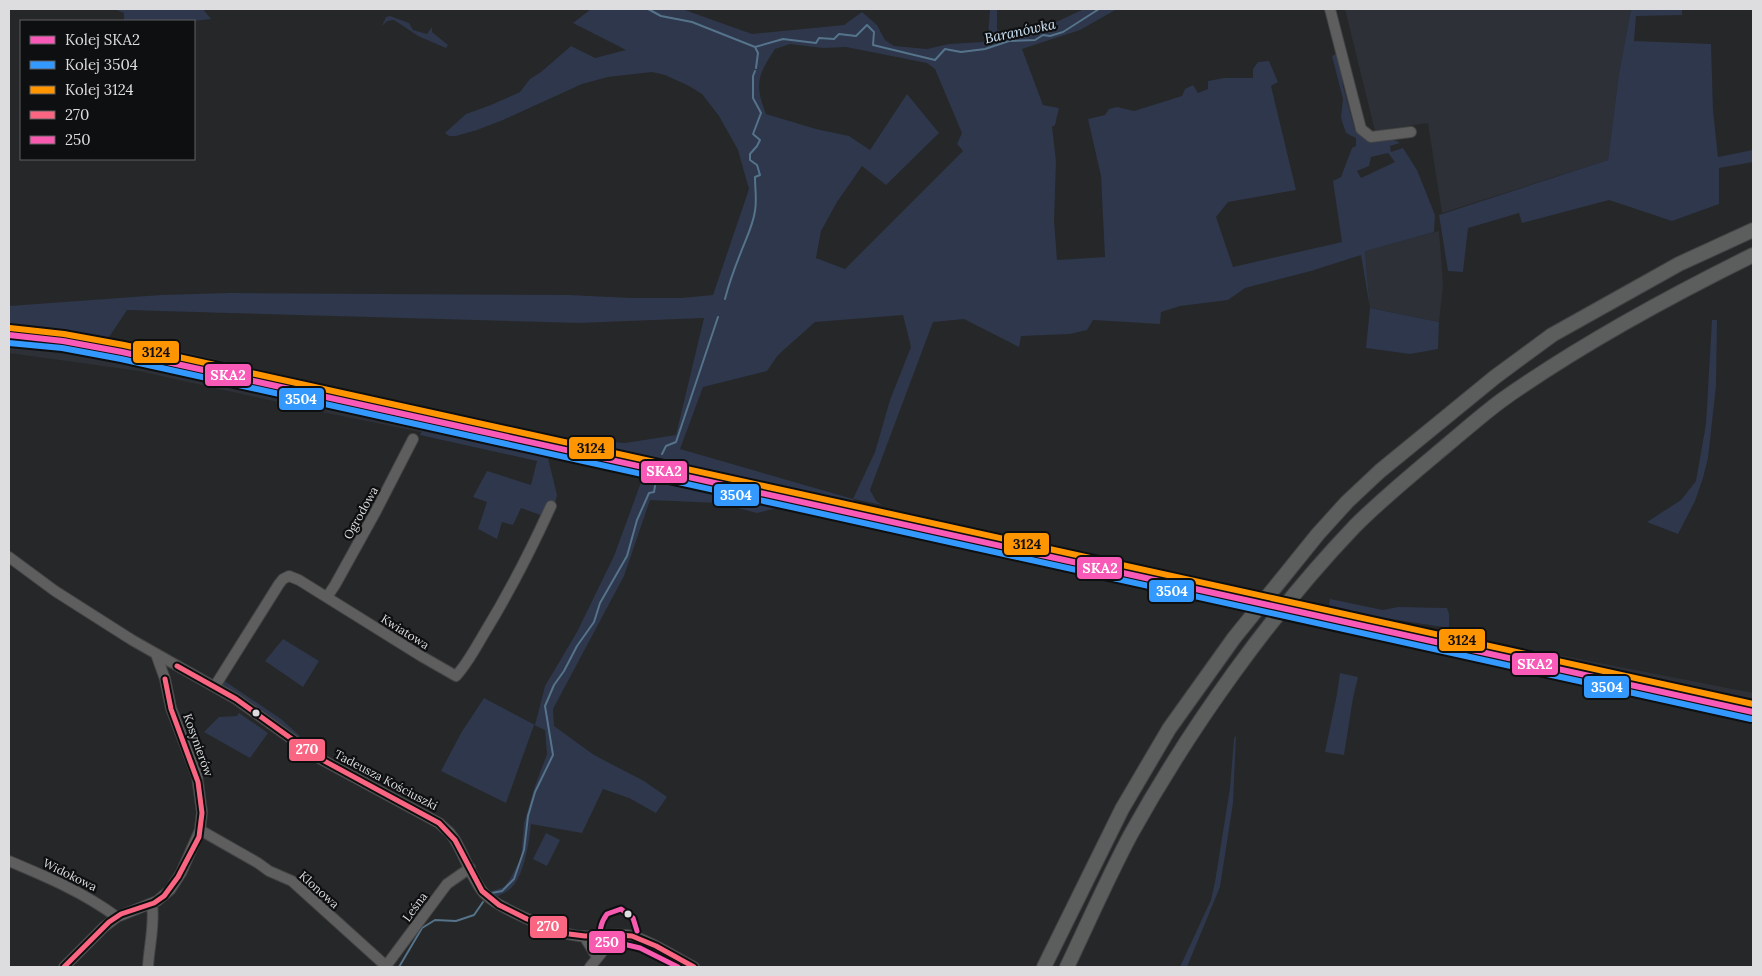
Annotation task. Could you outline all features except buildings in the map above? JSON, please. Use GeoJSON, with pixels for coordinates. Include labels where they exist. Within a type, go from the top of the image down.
{"type":"FeatureCollection","features":[{"type":"Feature","properties":{"kind":"highway"},"geometry":{"type":"LineString","coordinates":[[1044,967],[1122,809],[1179,714],[1234,638],[1329,522],[1380,471],[1495,377],[1552,335],[1679,264],[1753,230]]}},
{"type":"Feature","properties":{"kind":"highway"},"geometry":{"type":"LineString","coordinates":[[1067,967],[1130,837],[1188,739],[1256,643],[1306,581],[1356,525],[1393,490],[1500,402],[1567,356],[1688,287],[1753,255]]}},
{"type":"Feature","properties":{"kind":"street"},"geometry":{"type":"LineString","coordinates":[[1330,9],[1361,129],[1371,137],[1411,132]]}},
{"type":"Feature","properties":{"kind":"street","name":"Ogrodowa"},"geometry":{"type":"LineString","coordinates":[[327,597],[376,511],[413,438]]}},
{"type":"Feature","properties":{"kind":"street","name":"Kwiatowa"},"geometry":{"type":"LineString","coordinates":[[215,686],[283,578],[289,576],[294,577],[420,656],[456,676],[464,667],[514,582],[551,506]]}},
{"type":"Feature","properties":{"kind":"street","name":"Tadeusza Kościuszki"},"geometry":{"type":"LineString","coordinates":[[9,556],[62,595],[156,654],[215,686],[317,757],[439,823],[456,840],[482,891],[499,906],[569,934],[584,936],[616,935],[638,938],[694,967]]}},
{"type":"Feature","properties":{"kind":"street","name":"Kosynierów"},"geometry":{"type":"LineString","coordinates":[[64,967],[117,916],[157,901],[170,890],[181,873],[200,830],[202,812],[197,776],[171,708],[165,679],[156,654]]}},
{"type":"Feature","properties":{"kind":"street"},"geometry":{"type":"LineString","coordinates":[[165,679],[177,666]]}},
{"type":"Feature","properties":{"kind":"street","name":"Klonowa"},"geometry":{"type":"LineString","coordinates":[[200,830],[270,871],[292,881],[386,966]]}},
{"type":"Feature","properties":{"kind":"street","name":"Widokowa"},"geometry":{"type":"LineString","coordinates":[[9,861],[66,886],[95,901],[117,916]]}},
{"type":"Feature","properties":{"kind":"street","name":"Leśna"},"geometry":{"type":"LineString","coordinates":[[386,966],[447,884],[470,868]]}},
{"type":"Feature","properties":{"kind":"street"},"geometry":{"type":"LineString","coordinates":[[148,967],[154,918],[152,903]]}},
{"type":"Feature","properties":{"kind":"street"},"geometry":{"type":"LineString","coordinates":[[590,967],[616,935]]}},
{"type":"Feature","properties":{"kind":"street"},"geometry":{"type":"LineString","coordinates":[[584,936],[597,957]]}},
{"type":"Feature","properties":{"kind":"shaded area"},"geometry":{"type":"Polygon","coordinates":[[[114,9],[203,9],[211,19],[195,21],[124,20],[124,13],[114,9]]]}},
{"type":"Feature","properties":{"kind":"shaded area"},"geometry":{"type":"Polygon","coordinates":[[[591,9],[682,9],[752,34],[844,25],[862,12],[877,25],[885,40],[894,46],[927,49],[949,44],[983,42],[988,37],[990,9],[997,9],[997,30],[1010,35],[1037,31],[1084,9],[1117,9],[1080,30],[1022,49],[1043,105],[1059,108],[1055,125],[1052,127],[1056,161],[1054,221],[1057,260],[1105,257],[1101,176],[1088,119],[1105,115],[1109,109],[1117,107],[1134,111],[1182,96],[1185,89],[1193,85],[1198,93],[1208,89],[1208,81],[1224,78],[1253,78],[1253,69],[1258,62],[1269,61],[1278,82],[1271,86],[1296,190],[1228,202],[1216,217],[1233,267],[1342,242],[1333,181],[1341,177],[1352,148],[1356,146],[1356,138],[1346,133],[1341,118],[1343,99],[1332,56],[1338,53],[1343,86],[1355,130],[1393,139],[1400,143],[1390,146],[1391,152],[1403,148],[1417,170],[1435,215],[1434,232],[1365,251],[1370,308],[1361,255],[1311,271],[1245,288],[1228,300],[1180,306],[1161,312],[1160,324],[1093,320],[1087,330],[1070,334],[1021,336],[1019,347],[964,319],[933,322],[870,490],[876,501],[882,505],[854,499],[852,506],[557,438],[625,443],[676,435],[704,318],[579,323],[127,310],[107,340],[9,326],[9,306],[161,295],[230,293],[568,295],[681,298],[713,295],[749,189],[738,150],[719,116],[702,94],[689,86],[665,75],[652,72],[608,77],[582,84],[477,130],[456,136],[449,136],[445,133],[466,114],[520,92],[530,79],[571,46],[595,58],[626,50],[573,23],[591,9]],[[790,44],[775,49],[762,73],[759,87],[766,114],[816,129],[849,136],[870,150],[907,94],[939,133],[886,185],[862,166],[837,202],[821,231],[816,258],[845,269],[963,151],[957,144],[962,133],[935,69],[927,63],[846,47],[823,48],[790,44]],[[1388,153],[1371,157],[1369,166],[1357,171],[1361,178],[1395,162],[1388,153]],[[903,315],[815,322],[778,355],[767,371],[703,387],[680,449],[853,499],[875,452],[890,400],[911,347],[903,315]]]}},
{"type":"Feature","properties":{"kind":"shaded area"},"geometry":{"type":"Polygon","coordinates":[[[1345,9],[1631,9],[1619,73],[1608,160],[1442,213],[1428,123],[1375,131],[1345,9]]]}},
{"type":"Feature","properties":{"kind":"shaded area"},"geometry":{"type":"Polygon","coordinates":[[[1631,9],[1682,9],[1682,15],[1636,16],[1634,41],[1711,44],[1713,110],[1718,157],[1753,150],[1753,162],[1719,168],[1719,204],[1672,221],[1609,200],[1522,223],[1519,213],[1468,228],[1463,272],[1448,271],[1439,215],[1608,160],[1619,73],[1631,9]]]}},
{"type":"Feature","properties":{"kind":"shaded area"},"geometry":{"type":"Polygon","coordinates":[[[390,16],[409,23],[413,30],[427,34],[432,27],[432,32],[448,45],[446,48],[418,36],[394,20],[387,21],[382,26],[386,17],[390,16]]]}},
{"type":"Feature","properties":{"kind":"shaded area"},"geometry":{"type":"Polygon","coordinates":[[[1439,231],[1443,285],[1439,322],[1370,308],[1365,250],[1439,231]]]}},
{"type":"Feature","properties":{"kind":"shaded area"},"geometry":{"type":"Polygon","coordinates":[[[1370,308],[1439,322],[1438,349],[1410,354],[1366,348],[1370,308]]]}},
{"type":"Feature","properties":{"kind":"shaded area"},"geometry":{"type":"Polygon","coordinates":[[[1712,320],[1717,320],[1716,386],[1708,458],[1695,501],[1678,534],[1647,522],[1681,500],[1696,481],[1706,424],[1712,320]]]}},
{"type":"Feature","properties":{"kind":"shaded area"},"geometry":{"type":"Polygon","coordinates":[[[9,326],[167,348],[992,537],[1123,570],[1753,693],[1753,725],[1587,685],[1241,610],[744,498],[327,413],[139,371],[9,353],[9,326]]]}},
{"type":"Feature","properties":{"kind":"shaded area"},"geometry":{"type":"Polygon","coordinates":[[[422,431],[548,458],[557,495],[554,507],[543,516],[521,508],[513,525],[502,522],[497,539],[478,529],[487,502],[473,497],[487,471],[531,485],[537,461],[420,435],[422,431]]]}},
{"type":"Feature","properties":{"kind":"shaded area"},"geometry":{"type":"Polygon","coordinates":[[[643,477],[781,507],[757,513],[719,503],[650,500],[624,576],[553,709],[554,726],[594,755],[644,781],[667,797],[656,813],[629,798],[603,789],[582,833],[531,824],[522,869],[509,890],[495,898],[489,892],[504,887],[521,858],[524,823],[547,754],[545,730],[534,725],[506,803],[441,771],[461,733],[484,698],[535,725],[545,686],[577,632],[614,556],[643,477]]]}},
{"type":"Feature","properties":{"kind":"shaded area"},"geometry":{"type":"Polygon","coordinates":[[[1330,599],[1383,610],[1398,607],[1447,608],[1449,628],[1378,617],[1329,605],[1330,599]]]}},
{"type":"Feature","properties":{"kind":"shaded area"},"geometry":{"type":"Polygon","coordinates":[[[283,639],[319,661],[303,687],[265,661],[283,639]]]}},
{"type":"Feature","properties":{"kind":"shaded area"},"geometry":{"type":"Polygon","coordinates":[[[1340,673],[1358,677],[1344,755],[1325,752],[1340,673]]]}},
{"type":"Feature","properties":{"kind":"shaded area"},"geometry":{"type":"Polygon","coordinates":[[[223,680],[281,719],[300,736],[298,738],[222,684],[223,680]]]}},
{"type":"Feature","properties":{"kind":"shaded area"},"geometry":{"type":"Polygon","coordinates":[[[239,713],[268,733],[250,758],[204,732],[219,717],[237,716],[239,713]]]}},
{"type":"Feature","properties":{"kind":"shaded area"},"geometry":{"type":"Polygon","coordinates":[[[1236,735],[1233,803],[1220,887],[1187,967],[1180,967],[1211,900],[1230,788],[1234,739],[1236,735]]]}},
{"type":"Feature","properties":{"kind":"shaded area"},"geometry":{"type":"Polygon","coordinates":[[[546,833],[560,840],[547,866],[533,859],[546,833]]]}},
{"type":"Feature","properties":{"kind":"waterway","name":"Baranówka"},"geometry":{"type":"LineString","coordinates":[[648,9],[661,16],[692,22],[755,47],[783,39],[816,43],[819,38],[834,39],[839,34],[856,36],[867,25],[874,32],[873,45],[935,60],[945,49],[961,52],[985,49],[1009,41],[1035,40],[1043,35],[1050,36],[1063,32],[1099,9]]}},
{"type":"Feature","properties":{"kind":"waterway"},"geometry":{"type":"LineString","coordinates":[[755,47],[758,53],[756,68]]}},
{"type":"Feature","properties":{"kind":"waterway"},"geometry":{"type":"LineString","coordinates":[[725,299],[732,275],[753,221],[756,203],[755,177],[760,175],[757,165],[750,160],[750,154],[760,140],[753,134],[761,113],[753,98],[753,76],[755,71]]}},
{"type":"Feature","properties":{"kind":"waterway"},"geometry":{"type":"LineString","coordinates":[[662,454],[666,446],[676,442],[718,317]]}},
{"type":"Feature","properties":{"kind":"waterway"},"geometry":{"type":"LineString","coordinates":[[492,893],[502,891],[514,879],[524,850],[528,816],[535,792],[553,755],[545,706],[554,685],[594,622],[600,603],[627,556],[637,520],[649,493],[654,492],[655,486]]}},
{"type":"Feature","properties":{"kind":"waterway"},"geometry":{"type":"LineString","coordinates":[[399,967],[422,928],[435,920],[456,921],[474,915],[483,902]]}},
{"type":"Feature","properties":{"kind":"rail line","name":"3124"},"geometry":{"type":"LineString","coordinates":[[10,328],[64,334],[124,345],[1753,704]]}},
{"type":"Feature","properties":{"kind":"rail line","name":"SKA2"},"geometry":{"type":"LineString","coordinates":[[9,335],[63,341],[122,352],[1753,712]]}},
{"type":"Feature","properties":{"kind":"rail line","name":"3504"},"geometry":{"type":"LineString","coordinates":[[9,343],[62,348],[121,359],[1751,719]]}},
{"type":"Feature","properties":{"kind":"transit line","name":"270"},"geometry":{"type":"LineString","coordinates":[[177,666],[236,699],[317,757],[439,823],[455,840],[482,891],[499,905],[527,919],[569,934],[632,936],[656,946],[694,967]]}},
{"type":"Feature","properties":{"kind":"transit line","name":"270"},"geometry":{"type":"LineString","coordinates":[[64,967],[109,922],[121,914],[154,903],[164,896],[178,877],[199,837],[202,813],[198,782],[171,709],[165,679]]}},
{"type":"Feature","properties":{"kind":"transit line","name":"250"},"geometry":{"type":"LineString","coordinates":[[637,931],[633,918],[621,909],[607,914],[600,932],[604,942],[640,948],[678,967]]}}]}
